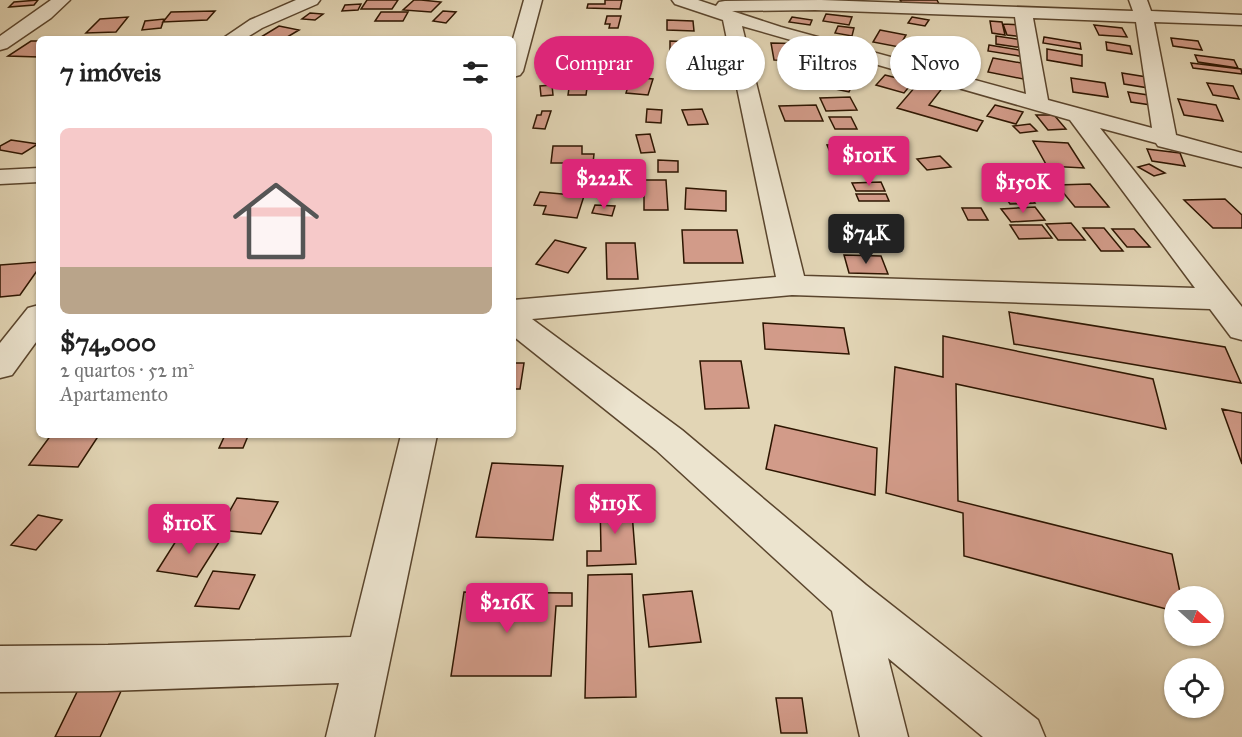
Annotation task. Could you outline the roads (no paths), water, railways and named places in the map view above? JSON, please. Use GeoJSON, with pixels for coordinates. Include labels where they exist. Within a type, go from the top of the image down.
{"type":"FeatureCollection","features":[{"type":"Feature","properties":{"kind":"street"},"geometry":{"type":"LineString","coordinates":[[0,44],[45,14],[61,0]]}},
{"type":"Feature","properties":{"kind":"street"},"geometry":{"type":"LineString","coordinates":[[234,36],[253,16],[311,0]]}},
{"type":"Feature","properties":{"kind":"street"},"geometry":{"type":"LineString","coordinates":[[516,60],[533,0]]}},
{"type":"Feature","properties":{"kind":"street"},"geometry":{"type":"LineString","coordinates":[[689,3],[1023,12],[1141,8],[1242,20]]}},
{"type":"Feature","properties":{"kind":"street"},"geometry":{"type":"LineString","coordinates":[[689,3],[1166,141],[1242,160]]}},
{"type":"Feature","properties":{"kind":"street"},"geometry":{"type":"LineString","coordinates":[[1141,8],[1166,141]]}},
{"type":"Feature","properties":{"kind":"street"},"geometry":{"type":"LineString","coordinates":[[1023,12],[1038,103]]}},
{"type":"Feature","properties":{"kind":"street"},"geometry":{"type":"LineString","coordinates":[[731,17],[792,285]]}},
{"type":"Feature","properties":{"kind":"street"},"geometry":{"type":"LineString","coordinates":[[1079,116],[1242,329]]}},
{"type":"Feature","properties":{"kind":"street"},"geometry":{"type":"LineString","coordinates":[[0,177],[36,175]]}},
{"type":"Feature","properties":{"kind":"street"},"geometry":{"type":"LineString","coordinates":[[516,310],[792,285],[1220,299]]}},
{"type":"Feature","properties":{"kind":"street"},"geometry":{"type":"LineString","coordinates":[[0,366],[36,320]]}},
{"type":"Feature","properties":{"kind":"street"},"geometry":{"type":"LineString","coordinates":[[516,322],[669,440],[851,600],[1021,737]]}},
{"type":"Feature","properties":{"kind":"street"},"geometry":{"type":"LineString","coordinates":[[350,737],[418,438]]}},
{"type":"Feature","properties":{"kind":"street"},"geometry":{"type":"LineString","coordinates":[[851,600],[884,737]]}},
{"type":"Feature","properties":{"kind":"street"},"geometry":{"type":"LineString","coordinates":[[0,669],[108,668],[368,659]]}}]}
